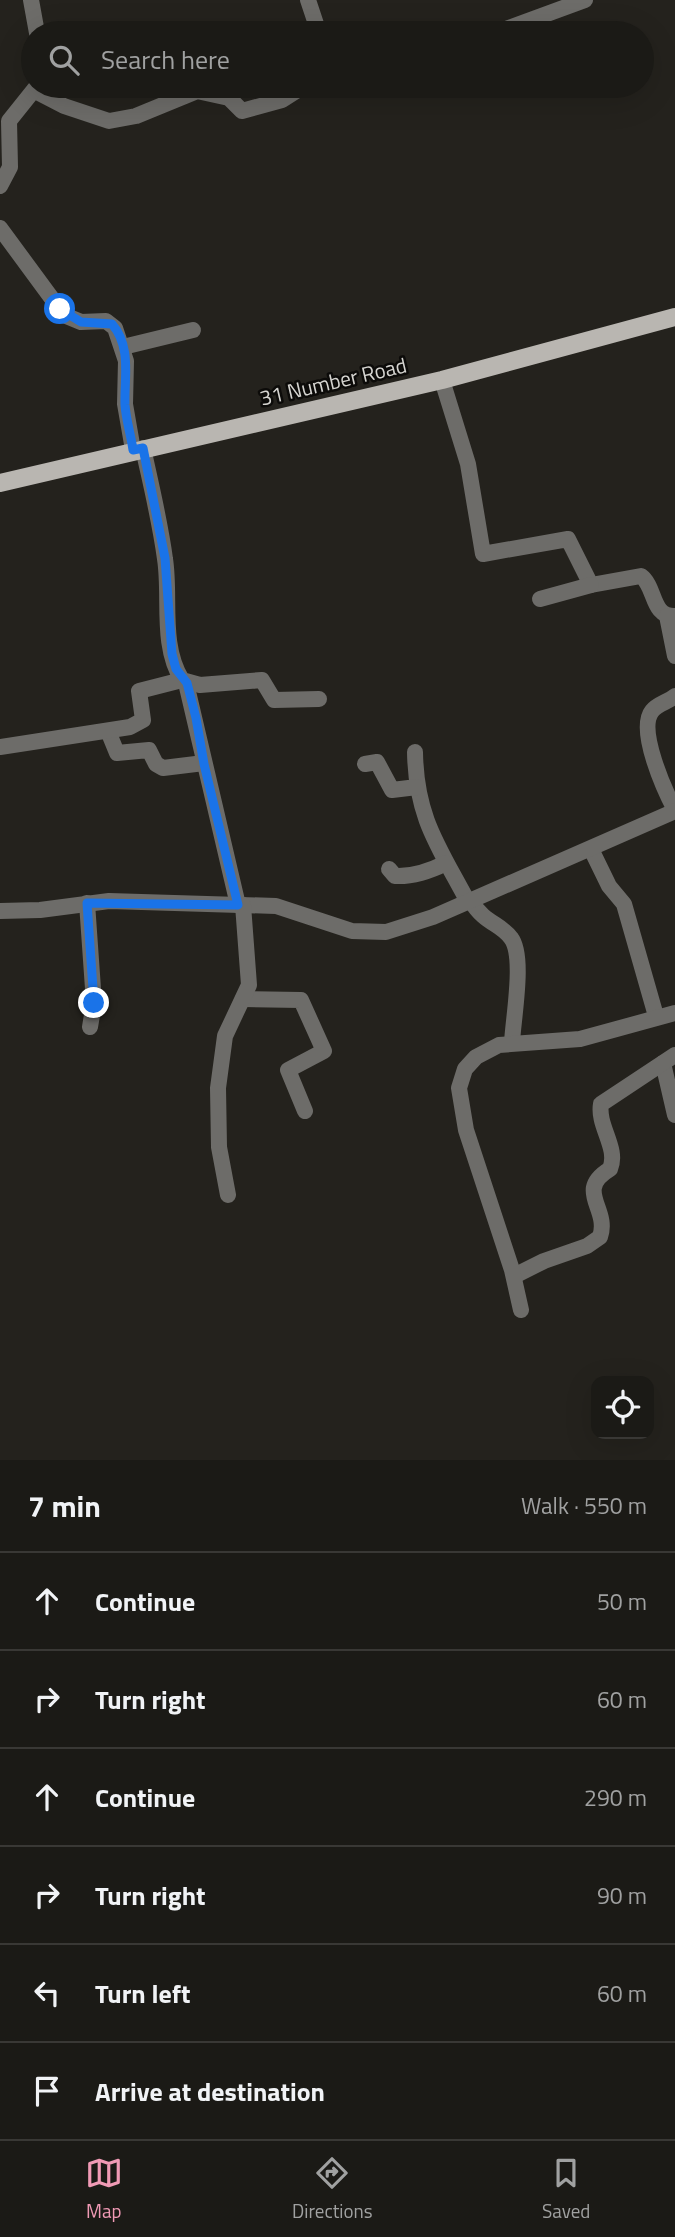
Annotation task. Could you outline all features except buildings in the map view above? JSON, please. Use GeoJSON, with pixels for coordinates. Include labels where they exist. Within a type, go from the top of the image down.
{"type":"FeatureCollection","features":[{"type":"Feature","properties":{"kind":"main road","name":"31 Number Road"},"geometry":{"type":"LineString","coordinates":[[0,483],[442,380],[675,317]]}},
{"type":"Feature","properties":{"kind":"street"},"geometry":{"type":"LineString","coordinates":[[30,0],[34,21]]}},
{"type":"Feature","properties":{"kind":"street"},"geometry":{"type":"LineString","coordinates":[[308,0],[315,21]]}},
{"type":"Feature","properties":{"kind":"street"},"geometry":{"type":"LineString","coordinates":[[528,21],[585,0]]}},
{"type":"Feature","properties":{"kind":"street"},"geometry":{"type":"LineString","coordinates":[[0,186],[10,167],[9,121],[28,98]]}},
{"type":"Feature","properties":{"kind":"street"},"geometry":{"type":"LineString","coordinates":[[52,98],[64,106],[108,121],[136,116],[177,98]]}},
{"type":"Feature","properties":{"kind":"street"},"geometry":{"type":"LineString","coordinates":[[228,98],[242,111],[285,98]]}},
{"type":"Feature","properties":{"kind":"street"},"geometry":{"type":"LineString","coordinates":[[0,228],[64,315],[81,322],[112,324],[123,347],[127,372],[126,411],[165,558],[169,637],[176,669],[184,681],[241,905],[250,979],[225,1035],[218,1088],[219,1147],[228,1195]]}},
{"type":"Feature","properties":{"kind":"street"},"geometry":{"type":"LineString","coordinates":[[123,347],[193,330]]}},
{"type":"Feature","properties":{"kind":"street"},"geometry":{"type":"LineString","coordinates":[[442,380],[470,474],[481,552],[491,555],[568,539],[590,585]]}},
{"type":"Feature","properties":{"kind":"street"},"geometry":{"type":"LineString","coordinates":[[541,599],[590,585],[641,576],[649,585],[657,607],[671,616],[675,656]]}},
{"type":"Feature","properties":{"kind":"street"},"geometry":{"type":"LineString","coordinates":[[0,747],[108,731],[143,720],[139,691],[184,681],[200,685],[256,679],[264,681],[277,701],[318,699]]}},
{"type":"Feature","properties":{"kind":"street"},"geometry":{"type":"LineString","coordinates":[[0,911],[40,910],[87,903],[241,905],[276,906],[340,928],[375,933],[419,922],[675,811],[657,769],[649,719],[654,708],[675,696]]}},
{"type":"Feature","properties":{"kind":"street"},"geometry":{"type":"LineString","coordinates":[[108,731],[117,753],[149,750],[156,764],[163,768],[204,764]]}},
{"type":"Feature","properties":{"kind":"street"},"geometry":{"type":"LineString","coordinates":[[415,752],[417,787],[432,839],[469,902],[486,921],[505,932],[513,942],[517,965],[512,1043]]}},
{"type":"Feature","properties":{"kind":"street"},"geometry":{"type":"LineString","coordinates":[[365,764],[377,762],[392,790],[417,787]]}},
{"type":"Feature","properties":{"kind":"street"},"geometry":{"type":"LineString","coordinates":[[591,849],[609,886],[624,904],[656,1016]]}},
{"type":"Feature","properties":{"kind":"street"},"geometry":{"type":"LineString","coordinates":[[389,869],[398,876],[426,872],[446,863]]}},
{"type":"Feature","properties":{"kind":"street"},"geometry":{"type":"LineString","coordinates":[[87,903],[94,1003],[90,1027]]}},
{"type":"Feature","properties":{"kind":"street"},"geometry":{"type":"LineString","coordinates":[[243,999],[300,1000],[324,1051],[288,1070],[305,1111]]}},
{"type":"Feature","properties":{"kind":"street"},"geometry":{"type":"LineString","coordinates":[[521,1310],[514,1276],[474,1156],[459,1088],[465,1069],[476,1057],[499,1045],[546,1044],[580,1039],[656,1016],[675,1013]]}},
{"type":"Feature","properties":{"kind":"street"},"geometry":{"type":"LineString","coordinates":[[514,1276],[551,1258],[587,1246],[600,1237],[602,1224],[594,1185],[597,1177],[610,1169],[612,1160],[600,1107],[607,1098],[669,1059],[675,1115]]}},
{"type":"Feature","properties":{"kind":"route"},"geometry":{"type":"LineString","coordinates":[[60,309],[64,315],[81,322],[106,321],[112,324],[123,347],[127,372],[125,404],[133,450],[143,448],[165,558],[172,654],[176,669],[187,683],[238,905],[124,901],[87,903],[94,1003]]}}]}
